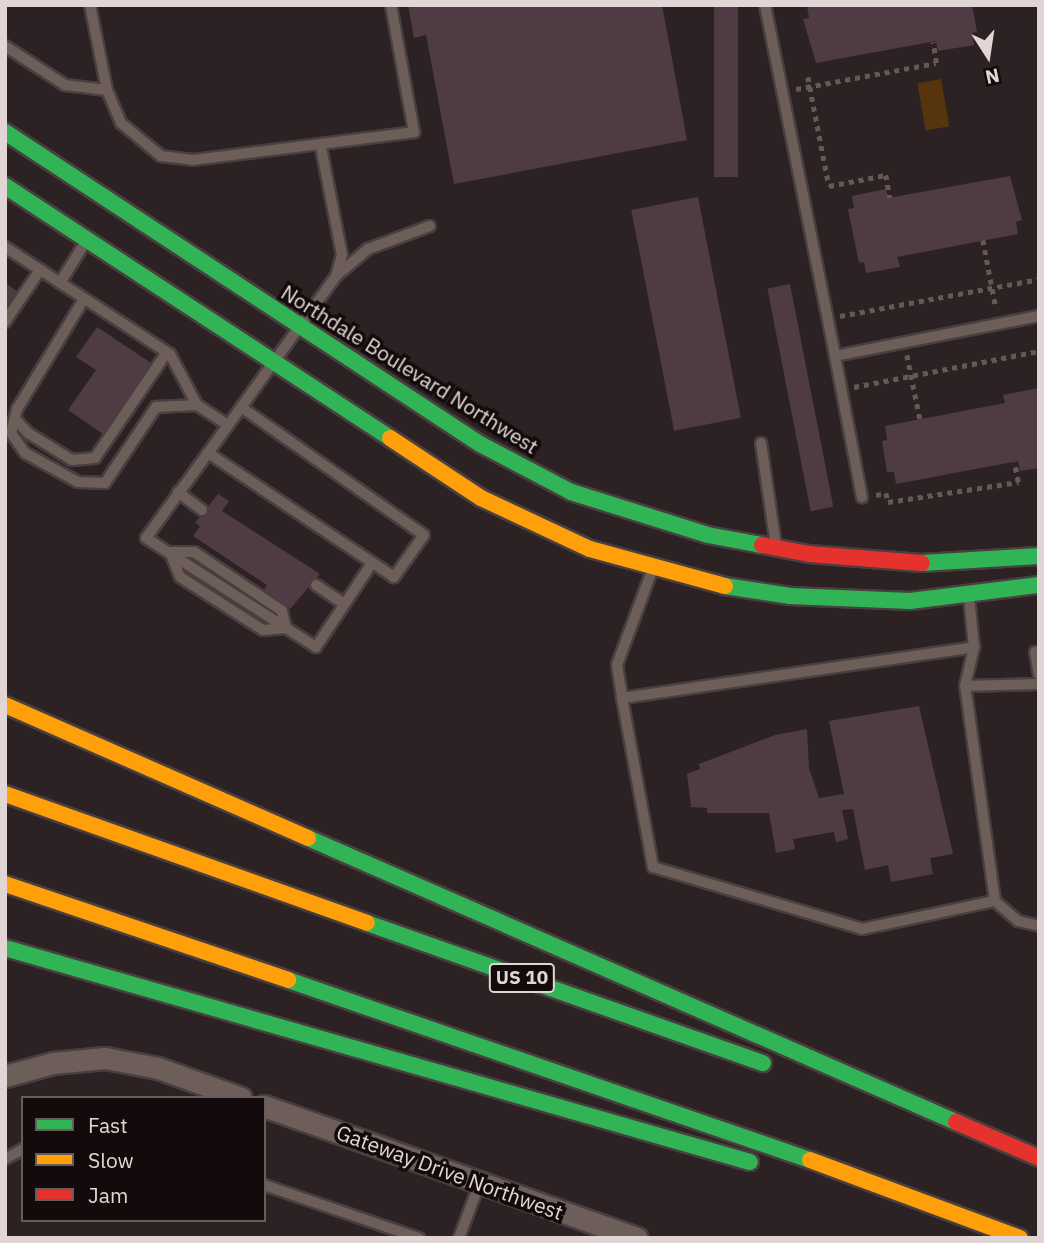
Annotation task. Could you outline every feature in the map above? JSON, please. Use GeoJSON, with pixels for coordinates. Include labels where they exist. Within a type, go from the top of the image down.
{"type":"FeatureCollection","features":[{"type":"Feature","properties":{"kind":"main road","name":"Northdale Boulevard Northwest"},"geometry":{"type":"LineString","coordinates":[[5,132],[480,443],[572,492],[651,519],[776,549],[865,562],[927,564],[1039,556]]}},
{"type":"Feature","properties":{"kind":"main road"},"geometry":{"type":"LineString","coordinates":[[5,186],[481,498],[538,528],[653,568],[790,596],[897,601],[969,596],[1039,585]]}},
{"type":"Feature","properties":{"kind":"main road"},"geometry":{"type":"LineString","coordinates":[[5,705],[1039,1160]]}},
{"type":"Feature","properties":{"kind":"main road","name":"US 10"},"geometry":{"type":"LineString","coordinates":[[5,794],[775,1068]]}},
{"type":"Feature","properties":{"kind":"main road"},"geometry":{"type":"LineString","coordinates":[[5,884],[696,1117],[1020,1238]]}},
{"type":"Feature","properties":{"kind":"main road"},"geometry":{"type":"LineString","coordinates":[[5,948],[768,1167]]}},
{"type":"Feature","properties":{"kind":"main road"},"geometry":{"type":"LineString","coordinates":[[841,1091],[1039,1160]]}},
{"type":"Feature","properties":{"kind":"main road"},"geometry":{"type":"LineString","coordinates":[[822,1183],[1010,1238]]}},
{"type":"Feature","properties":{"kind":"street"},"geometry":{"type":"LineString","coordinates":[[5,1076],[53,1063],[105,1058],[158,1068],[235,1096]]}},
{"type":"Feature","properties":{"kind":"street","name":"Gateway Drive Northwest"},"geometry":{"type":"LineString","coordinates":[[266,1107],[636,1238]]}},
{"type":"Feature","properties":{"kind":"lane"},"geometry":{"type":"LineString","coordinates":[[90,5],[107,90],[121,123],[161,156],[193,160],[321,147],[414,132],[391,5]]}},
{"type":"Feature","properties":{"kind":"lane"},"geometry":{"type":"LineString","coordinates":[[765,5],[862,497]]}},
{"type":"Feature","properties":{"kind":"lane"},"geometry":{"type":"LineString","coordinates":[[5,46],[65,85],[107,90]]}},
{"type":"Feature","properties":{"kind":"lane"},"geometry":{"type":"LineString","coordinates":[[321,147],[342,255],[336,276]]}},
{"type":"Feature","properties":{"kind":"lane"},"geometry":{"type":"LineString","coordinates":[[372,564],[316,647],[146,538],[276,364],[336,276],[368,248],[430,226]]}},
{"type":"Feature","properties":{"kind":"lane"},"geometry":{"type":"LineString","coordinates":[[60,283],[87,239]]}},
{"type":"Feature","properties":{"kind":"lane"},"geometry":{"type":"LineString","coordinates":[[5,247],[167,352],[197,405],[228,425]]}},
{"type":"Feature","properties":{"kind":"lane"},"geometry":{"type":"LineString","coordinates":[[5,323],[40,270]]}},
{"type":"Feature","properties":{"kind":"lane"},"geometry":{"type":"LineString","coordinates":[[84,299],[15,419],[11,433],[25,453],[78,482],[106,483],[156,407],[197,405]]}},
{"type":"Feature","properties":{"kind":"lane"},"geometry":{"type":"LineString","coordinates":[[835,356],[1039,316]]}},
{"type":"Feature","properties":{"kind":"lane"},"geometry":{"type":"LineString","coordinates":[[15,419],[28,433],[72,460],[95,458],[167,352]]}},
{"type":"Feature","properties":{"kind":"lane"},"geometry":{"type":"LineString","coordinates":[[208,453],[394,578],[424,535],[241,408]]}},
{"type":"Feature","properties":{"kind":"lane"},"geometry":{"type":"LineString","coordinates":[[761,443],[776,549]]}},
{"type":"Feature","properties":{"kind":"lane"},"geometry":{"type":"LineString","coordinates":[[178,492],[202,510]]}},
{"type":"Feature","properties":{"kind":"lane"},"geometry":{"type":"LineString","coordinates":[[653,568],[617,665],[653,867],[862,929],[995,901]]}},
{"type":"Feature","properties":{"kind":"lane"},"geometry":{"type":"LineString","coordinates":[[316,585],[344,604]]}},
{"type":"Feature","properties":{"kind":"lane"},"geometry":{"type":"LineString","coordinates":[[969,596],[974,647],[965,686],[995,901],[1018,921],[1039,926]]}},
{"type":"Feature","properties":{"kind":"lane"},"geometry":{"type":"LineString","coordinates":[[622,698],[974,647]]}},
{"type":"Feature","properties":{"kind":"lane"},"geometry":{"type":"LineString","coordinates":[[1035,652],[1039,675]]}},
{"type":"Feature","properties":{"kind":"lane"},"geometry":{"type":"LineString","coordinates":[[965,686],[1039,684]]}},
{"type":"Feature","properties":{"kind":"lane"},"geometry":{"type":"LineString","coordinates":[[5,1159],[21,1150]]}},
{"type":"Feature","properties":{"kind":"lane"},"geometry":{"type":"LineString","coordinates":[[459,1238],[480,1182]]}},
{"type":"Feature","properties":{"kind":"lane"},"geometry":{"type":"LineString","coordinates":[[266,1186],[419,1238]]}},
{"type":"Feature","properties":{"kind":"path"},"geometry":{"type":"LineString","coordinates":[[782,92],[936,63],[933,42]]}},
{"type":"Feature","properties":{"kind":"path"},"geometry":{"type":"LineString","coordinates":[[808,77],[829,186],[886,175],[890,198]]}},
{"type":"Feature","properties":{"kind":"path"},"geometry":{"type":"LineString","coordinates":[[983,240],[999,324]]}},
{"type":"Feature","properties":{"kind":"path"},"geometry":{"type":"LineString","coordinates":[[827,318],[1039,279]]}},
{"type":"Feature","properties":{"kind":"path"},"geometry":{"type":"LineString","coordinates":[[905,342],[920,419]]}},
{"type":"Feature","properties":{"kind":"path"},"geometry":{"type":"LineString","coordinates":[[841,390],[1039,351]]}},
{"type":"Feature","properties":{"kind":"path"},"geometry":{"type":"LineString","coordinates":[[862,497],[886,493],[888,502],[1018,482],[1014,462]]}},
{"type":"Feature","properties":{"kind":"shaded area"},"geometry":{"type":"Polygon","coordinates":[[[941,79],[949,126],[926,130],[917,83],[941,79]]]}},
{"type":"Feature","properties":{"kind":"building"},"geometry":{"type":"Polygon","coordinates":[[[408,5],[662,5],[687,140],[454,184],[426,35],[414,38],[408,5]]]}},
{"type":"Feature","properties":{"kind":"building"},"geometry":{"type":"Polygon","coordinates":[[[714,5],[738,5],[738,177],[714,177],[714,5]]]}},
{"type":"Feature","properties":{"kind":"building"},"geometry":{"type":"Polygon","coordinates":[[[972,5],[977,32],[972,33],[974,45],[938,51],[936,41],[816,63],[803,19],[809,18],[807,6],[972,5]]]}},
{"type":"Feature","properties":{"kind":"building"},"geometry":{"type":"Polygon","coordinates":[[[1010,176],[1022,220],[1016,222],[1018,234],[897,257],[900,267],[866,273],[864,262],[859,263],[848,209],[854,208],[852,196],[886,189],[888,198],[1010,176]]]}},
{"type":"Feature","properties":{"kind":"building"},"geometry":{"type":"Polygon","coordinates":[[[698,197],[741,418],[674,431],[631,210],[698,197]]]}},
{"type":"Feature","properties":{"kind":"building"},"geometry":{"type":"Polygon","coordinates":[[[5,283],[17,291],[5,308],[5,283]]]}},
{"type":"Feature","properties":{"kind":"building"},"geometry":{"type":"Polygon","coordinates":[[[790,284],[833,507],[811,511],[767,288],[790,284]]]}},
{"type":"Feature","properties":{"kind":"building"},"geometry":{"type":"Polygon","coordinates":[[[97,327],[154,365],[106,436],[68,410],[96,370],[76,357],[97,327]]]}},
{"type":"Feature","properties":{"kind":"building"},"geometry":{"type":"Polygon","coordinates":[[[1039,388],[1039,468],[1020,471],[1018,461],[896,484],[894,472],[887,472],[882,441],[887,440],[885,426],[1005,403],[1003,395],[1039,388]]]}},
{"type":"Feature","properties":{"kind":"building"},"geometry":{"type":"Polygon","coordinates":[[[218,494],[229,501],[222,511],[320,574],[290,609],[263,591],[267,585],[193,536],[200,526],[195,523],[218,494]]]}},
{"type":"Feature","properties":{"kind":"building"},"geometry":{"type":"Polygon","coordinates":[[[919,706],[953,854],[930,858],[933,874],[891,882],[888,865],[865,870],[853,809],[842,810],[848,839],[836,842],[834,832],[793,839],[795,849],[776,853],[769,813],[707,813],[707,808],[691,807],[687,774],[700,769],[699,764],[775,735],[807,729],[809,768],[819,798],[844,794],[829,721],[919,706]]]}},
{"type":"Feature","properties":{"kind":"traffic: fast"},"geometry":{"type":"LineString","coordinates":[[5,132],[480,444],[571,492],[708,535],[762,545]]}},
{"type":"Feature","properties":{"kind":"traffic: fast"},"geometry":{"type":"LineString","coordinates":[[5,186],[390,438]]}},
{"type":"Feature","properties":{"kind":"traffic: fast"},"geometry":{"type":"LineString","coordinates":[[922,563],[1039,556]]}},
{"type":"Feature","properties":{"kind":"traffic: fast"},"geometry":{"type":"LineString","coordinates":[[725,586],[790,596],[910,601],[1039,585]]}},
{"type":"Feature","properties":{"kind":"traffic: fast"},"geometry":{"type":"LineString","coordinates":[[308,838],[956,1122]]}},
{"type":"Feature","properties":{"kind":"traffic: fast"},"geometry":{"type":"LineString","coordinates":[[367,923],[763,1063]]}},
{"type":"Feature","properties":{"kind":"traffic: fast"},"geometry":{"type":"LineString","coordinates":[[5,948],[750,1162]]}},
{"type":"Feature","properties":{"kind":"traffic: fast"},"geometry":{"type":"LineString","coordinates":[[288,980],[810,1160]]}},
{"type":"Feature","properties":{"kind":"traffic: slow"},"geometry":{"type":"LineString","coordinates":[[390,438],[481,498],[590,549],[725,586]]}},
{"type":"Feature","properties":{"kind":"traffic: slow"},"geometry":{"type":"LineString","coordinates":[[5,705],[308,838]]}},
{"type":"Feature","properties":{"kind":"traffic: slow"},"geometry":{"type":"LineString","coordinates":[[5,794],[367,923]]}},
{"type":"Feature","properties":{"kind":"traffic: slow"},"geometry":{"type":"LineString","coordinates":[[5,884],[288,980]]}},
{"type":"Feature","properties":{"kind":"traffic: slow"},"geometry":{"type":"LineString","coordinates":[[810,1160],[1020,1238]]}},
{"type":"Feature","properties":{"kind":"traffic: jam"},"geometry":{"type":"LineString","coordinates":[[762,545],[809,554],[922,563]]}},
{"type":"Feature","properties":{"kind":"traffic: jam"},"geometry":{"type":"LineString","coordinates":[[956,1122],[1039,1158]]}}]}
